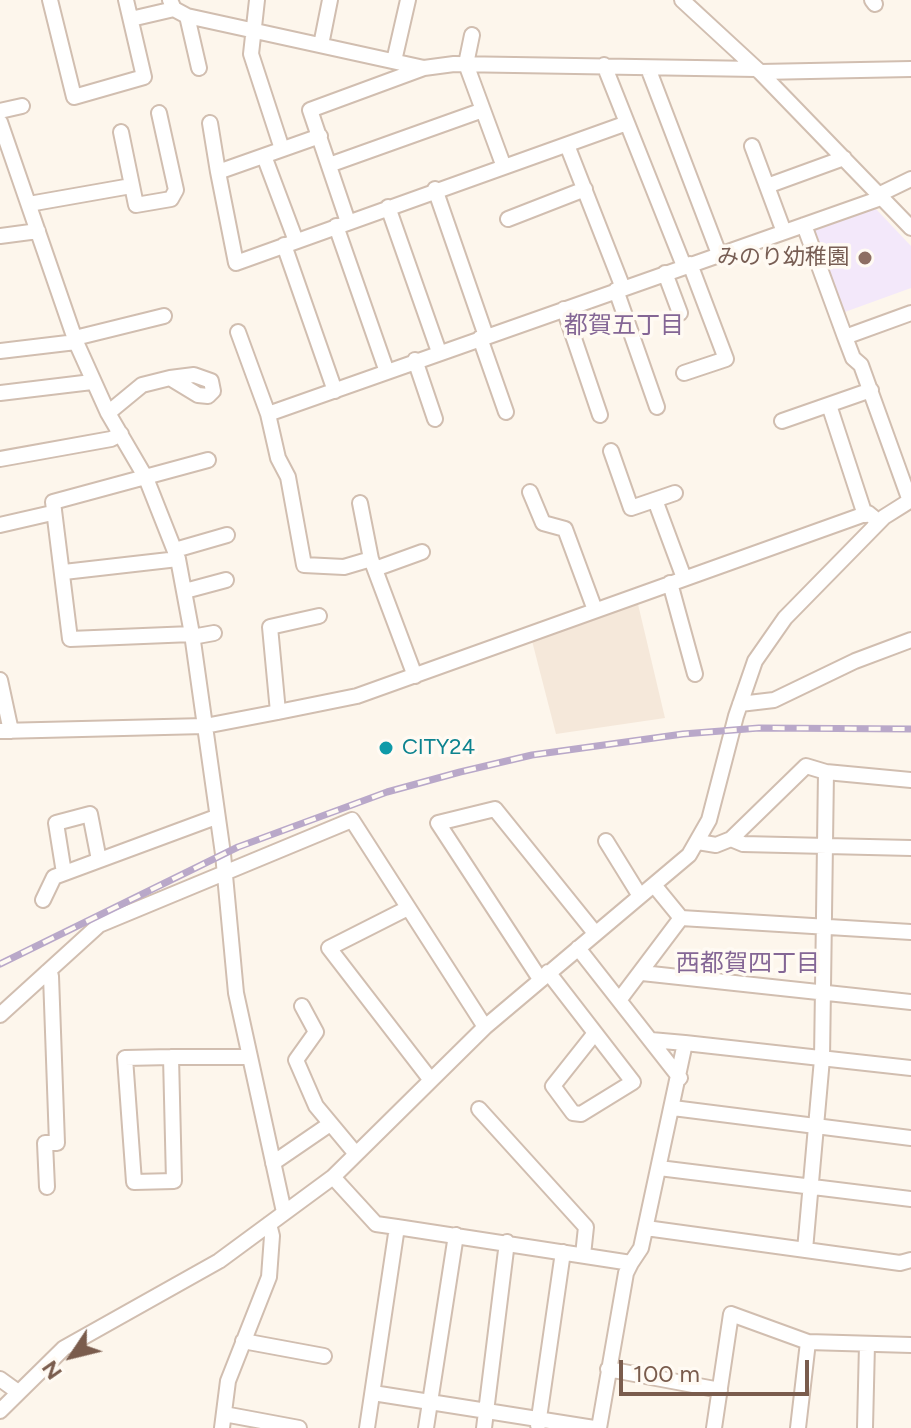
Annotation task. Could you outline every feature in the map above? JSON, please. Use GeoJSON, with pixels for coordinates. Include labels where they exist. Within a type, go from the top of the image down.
{"type":"FeatureCollection","features":[{"type":"Feature","properties":{"kind":"street"},"geometry":{"type":"LineString","coordinates":[[50,0],[74,97],[144,77],[126,0]]}},
{"type":"Feature","properties":{"kind":"street"},"geometry":{"type":"LineString","coordinates":[[257,0],[251,54],[282,149]]}},
{"type":"Feature","properties":{"kind":"street"},"geometry":{"type":"LineString","coordinates":[[321,45],[330,0]]}},
{"type":"Feature","properties":{"kind":"street"},"geometry":{"type":"LineString","coordinates":[[394,61],[408,0]]}},
{"type":"Feature","properties":{"kind":"street"},"geometry":{"type":"LineString","coordinates":[[682,0],[758,70],[911,228]]}},
{"type":"Feature","properties":{"kind":"street"},"geometry":{"type":"LineString","coordinates":[[131,19],[177,8],[252,32],[424,68]]}},
{"type":"Feature","properties":{"kind":"street"},"geometry":{"type":"LineString","coordinates":[[177,8],[199,68]]}},
{"type":"Feature","properties":{"kind":"street"},"geometry":{"type":"LineString","coordinates":[[472,35],[466,64],[504,167]]}},
{"type":"Feature","properties":{"kind":"street"},"geometry":{"type":"LineString","coordinates":[[387,372],[342,224],[329,165],[310,110],[424,68],[466,64],[758,70],[911,69]]}},
{"type":"Feature","properties":{"kind":"street"},"geometry":{"type":"LineString","coordinates":[[604,65],[726,359],[691,375]]}},
{"type":"Feature","properties":{"kind":"street"},"geometry":{"type":"LineString","coordinates":[[648,68],[719,254]]}},
{"type":"Feature","properties":{"kind":"street"},"geometry":{"type":"LineString","coordinates":[[0,111],[22,106]]}},
{"type":"Feature","properties":{"kind":"street"},"geometry":{"type":"LineString","coordinates":[[329,165],[483,110]]}},
{"type":"Feature","properties":{"kind":"street"},"geometry":{"type":"LineString","coordinates":[[121,132],[136,205],[171,199],[176,190],[159,113]]}},
{"type":"Feature","properties":{"kind":"street"},"geometry":{"type":"LineString","coordinates":[[0,122],[3,140],[92,382],[146,478],[176,555],[185,591],[205,726],[236,993],[284,1212]]}},
{"type":"Feature","properties":{"kind":"street"},"geometry":{"type":"LineString","coordinates":[[210,123],[236,263],[435,189],[627,123]]}},
{"type":"Feature","properties":{"kind":"street"},"geometry":{"type":"LineString","coordinates":[[218,172],[320,136]]}},
{"type":"Feature","properties":{"kind":"street"},"geometry":{"type":"LineString","coordinates":[[567,145],[585,189],[657,407]]}},
{"type":"Feature","properties":{"kind":"street"},"geometry":{"type":"LineString","coordinates":[[752,146],[784,232]]}},
{"type":"Feature","properties":{"kind":"street"},"geometry":{"type":"LineString","coordinates":[[264,156],[335,391]]}},
{"type":"Feature","properties":{"kind":"street"},"geometry":{"type":"LineString","coordinates":[[767,186],[844,158]]}},
{"type":"Feature","properties":{"kind":"street"},"geometry":{"type":"LineString","coordinates":[[268,414],[804,225],[879,196],[911,179]]}},
{"type":"Feature","properties":{"kind":"street"},"geometry":{"type":"LineString","coordinates":[[29,204],[131,186]]}},
{"type":"Feature","properties":{"kind":"street"},"geometry":{"type":"LineString","coordinates":[[435,189],[506,412]]}},
{"type":"Feature","properties":{"kind":"street"},"geometry":{"type":"LineString","coordinates":[[508,219],[585,189]]}},
{"type":"Feature","properties":{"kind":"street"},"geometry":{"type":"LineString","coordinates":[[388,207],[439,352]]}},
{"type":"Feature","properties":{"kind":"street"},"geometry":{"type":"LineString","coordinates":[[0,680],[5,731],[205,726],[278,712],[357,696],[677,581],[872,518],[910,501],[871,390],[845,337],[804,225]]}},
{"type":"Feature","properties":{"kind":"street"},"geometry":{"type":"LineString","coordinates":[[0,236],[38,231]]}},
{"type":"Feature","properties":{"kind":"street"},"geometry":{"type":"LineString","coordinates":[[665,273],[680,313]]}},
{"type":"Feature","properties":{"kind":"street"},"geometry":{"type":"LineString","coordinates":[[564,309],[600,415]]}},
{"type":"Feature","properties":{"kind":"street"},"geometry":{"type":"LineString","coordinates":[[845,337],[911,313]]}},
{"type":"Feature","properties":{"kind":"street"},"geometry":{"type":"LineString","coordinates":[[0,351],[75,340],[164,316]]}},
{"type":"Feature","properties":{"kind":"street"},"geometry":{"type":"LineString","coordinates":[[238,332],[268,414],[278,458],[288,477],[304,565],[344,567],[373,564],[422,552]]}},
{"type":"Feature","properties":{"kind":"street"},"geometry":{"type":"LineString","coordinates":[[415,360],[435,419]]}},
{"type":"Feature","properties":{"kind":"street"},"geometry":{"type":"LineString","coordinates":[[108,413],[142,385],[170,378]]}},
{"type":"Feature","properties":{"kind":"street"},"geometry":{"type":"LineString","coordinates":[[0,393],[92,382]]}},
{"type":"Feature","properties":{"kind":"street"},"geometry":{"type":"LineString","coordinates":[[782,421],[871,390]]}},
{"type":"Feature","properties":{"kind":"street"},"geometry":{"type":"LineString","coordinates":[[829,405],[872,518]]}},
{"type":"Feature","properties":{"kind":"street"},"geometry":{"type":"LineString","coordinates":[[0,459],[111,439],[121,434]]}},
{"type":"Feature","properties":{"kind":"street"},"geometry":{"type":"LineString","coordinates":[[611,451],[631,508],[675,493]]}},
{"type":"Feature","properties":{"kind":"street"},"geometry":{"type":"LineString","coordinates":[[208,460],[53,502],[52,513],[64,572],[70,639],[214,633]]}},
{"type":"Feature","properties":{"kind":"street"},"geometry":{"type":"LineString","coordinates":[[530,492],[543,523],[565,529],[595,610]]}},
{"type":"Feature","properties":{"kind":"street"},"geometry":{"type":"LineString","coordinates":[[655,500],[677,581],[695,674]]}},
{"type":"Feature","properties":{"kind":"street"},"geometry":{"type":"LineString","coordinates":[[360,503],[373,564],[415,676]]}},
{"type":"Feature","properties":{"kind":"street"},"geometry":{"type":"LineString","coordinates":[[0,525],[52,513]]}},
{"type":"Feature","properties":{"kind":"street"},"geometry":{"type":"LineString","coordinates":[[0,1411],[80,1336],[219,1261],[333,1177],[485,1027],[654,885],[698,842],[713,807],[740,704],[755,661],[785,618],[872,518]]}},
{"type":"Feature","properties":{"kind":"street"},"geometry":{"type":"LineString","coordinates":[[64,572],[176,555],[227,535]]}},
{"type":"Feature","properties":{"kind":"street"},"geometry":{"type":"LineString","coordinates":[[185,591],[226,580]]}},
{"type":"Feature","properties":{"kind":"street"},"geometry":{"type":"LineString","coordinates":[[278,712],[275,648],[270,627],[311,613]]}},
{"type":"Feature","properties":{"kind":"street"},"geometry":{"type":"LineString","coordinates":[[740,704],[774,700],[855,661],[911,640]]}},
{"type":"Feature","properties":{"kind":"street"},"geometry":{"type":"LineString","coordinates":[[698,842],[716,845],[731,839],[806,766],[826,772],[911,780]]}},
{"type":"Feature","properties":{"kind":"street"},"geometry":{"type":"LineString","coordinates":[[805,1250],[822,1059],[826,772]]}},
{"type":"Feature","properties":{"kind":"street"},"geometry":{"type":"LineString","coordinates":[[595,933],[495,809],[438,823],[544,976],[595,1033],[633,1082],[581,1114],[573,1113],[553,1086],[595,1033]]}},
{"type":"Feature","properties":{"kind":"street"},"geometry":{"type":"LineString","coordinates":[[64,873],[56,823],[90,814],[99,860]]}},
{"type":"Feature","properties":{"kind":"street"},"geometry":{"type":"LineString","coordinates":[[43,900],[54,877],[216,817]]}},
{"type":"Feature","properties":{"kind":"street"},"geometry":{"type":"LineString","coordinates":[[0,1015],[99,925],[352,820],[485,1027]]}},
{"type":"Feature","properties":{"kind":"street"},"geometry":{"type":"LineString","coordinates":[[731,839],[743,844],[911,848]]}},
{"type":"Feature","properties":{"kind":"street"},"geometry":{"type":"LineString","coordinates":[[606,841],[640,896]]}},
{"type":"Feature","properties":{"kind":"street"},"geometry":{"type":"LineString","coordinates":[[654,885],[681,918],[911,932]]}},
{"type":"Feature","properties":{"kind":"street"},"geometry":{"type":"LineString","coordinates":[[408,908],[329,948],[430,1079]]}},
{"type":"Feature","properties":{"kind":"street"},"geometry":{"type":"LineString","coordinates":[[620,999],[681,918]]}},
{"type":"Feature","properties":{"kind":"street"},"geometry":{"type":"LineString","coordinates":[[578,948],[680,1078]]}},
{"type":"Feature","properties":{"kind":"street"},"geometry":{"type":"LineString","coordinates":[[47,972],[51,976],[57,1143],[45,1143],[47,1187]]}},
{"type":"Feature","properties":{"kind":"street"},"geometry":{"type":"LineString","coordinates":[[642,973],[911,1002]]}},
{"type":"Feature","properties":{"kind":"street"},"geometry":{"type":"LineString","coordinates":[[302,1006],[316,1032],[296,1060],[316,1106],[356,1154]]}},
{"type":"Feature","properties":{"kind":"street"},"geometry":{"type":"LineString","coordinates":[[651,1040],[911,1068]]}},
{"type":"Feature","properties":{"kind":"street"},"geometry":{"type":"LineString","coordinates":[[373,1393],[486,1411],[538,1424],[596,1428],[626,1273],[641,1248],[680,1078],[685,1043]]}},
{"type":"Feature","properties":{"kind":"street"},"geometry":{"type":"LineString","coordinates":[[171,1057],[174,1181],[134,1182],[125,1058],[171,1057],[250,1057]]}},
{"type":"Feature","properties":{"kind":"street"},"geometry":{"type":"LineString","coordinates":[[673,1108],[911,1138]]}},
{"type":"Feature","properties":{"kind":"street"},"geometry":{"type":"LineString","coordinates":[[479,1109],[586,1227],[583,1255]]}},
{"type":"Feature","properties":{"kind":"street"},"geometry":{"type":"LineString","coordinates":[[273,1163],[330,1124]]}},
{"type":"Feature","properties":{"kind":"street"},"geometry":{"type":"LineString","coordinates":[[659,1168],[911,1199]]}},
{"type":"Feature","properties":{"kind":"street"},"geometry":{"type":"LineString","coordinates":[[333,1177],[376,1224],[631,1263]]}},
{"type":"Feature","properties":{"kind":"street"},"geometry":{"type":"LineString","coordinates":[[269,1224],[272,1236],[269,1277],[228,1381],[223,1421],[299,1428]]}},
{"type":"Feature","properties":{"kind":"street"},"geometry":{"type":"LineString","coordinates":[[367,1428],[397,1227]]}},
{"type":"Feature","properties":{"kind":"street"},"geometry":{"type":"LineString","coordinates":[[646,1228],[900,1263],[911,1260]]}},
{"type":"Feature","properties":{"kind":"street"},"geometry":{"type":"LineString","coordinates":[[426,1428],[456,1235]]}},
{"type":"Feature","properties":{"kind":"street"},"geometry":{"type":"LineString","coordinates":[[484,1428],[507,1242]]}},
{"type":"Feature","properties":{"kind":"street"},"geometry":{"type":"LineString","coordinates":[[538,1424],[563,1252]]}},
{"type":"Feature","properties":{"kind":"street"},"geometry":{"type":"LineString","coordinates":[[714,1428],[731,1314],[808,1342],[911,1345]]}},
{"type":"Feature","properties":{"kind":"street"},"geometry":{"type":"LineString","coordinates":[[243,1341],[324,1356]]}},
{"type":"Feature","properties":{"kind":"street"},"geometry":{"type":"LineString","coordinates":[[798,1428],[808,1342]]}},
{"type":"Feature","properties":{"kind":"street"},"geometry":{"type":"LineString","coordinates":[[865,1428],[867,1344]]}},
{"type":"Feature","properties":{"kind":"street"},"geometry":{"type":"LineString","coordinates":[[608,1369],[720,1390]]}},
{"type":"Feature","properties":{"kind":"street"},"geometry":{"type":"LineString","coordinates":[[0,1379],[18,1392]]}},
{"type":"Feature","properties":{"kind":"shaded area","name":"みのり幼稚園"},"geometry":{"type":"Polygon","coordinates":[[[876,209],[911,246],[911,288],[842,313],[808,228],[876,209]]]}},
{"type":"Feature","properties":{"kind":"shaded area"},"geometry":{"type":"Polygon","coordinates":[[[637,600],[665,718],[556,734],[531,637],[637,600]]]}},
{"type":"Feature","properties":{"kind":"railway"},"geometry":{"type":"LineString","coordinates":[[0,964],[238,847],[387,792],[460,772],[532,755],[683,734],[759,728],[911,729]]}},
{"type":"Feature","properties":{"kind":"place","name":"みのり幼稚園"},"geometry":{"type":"Point","coordinates":[865,258]}},
{"type":"Feature","properties":{"kind":"place","name":"CITY24"},"geometry":{"type":"Point","coordinates":[386,748]}},
{"type":"Feature","properties":{"kind":"district","name":"都賀五丁目"},"geometry":{"type":"Point","coordinates":[624,326]}},
{"type":"Feature","properties":{"kind":"district","name":"西都賀四丁目"},"geometry":{"type":"Point","coordinates":[748,964]}}]}
